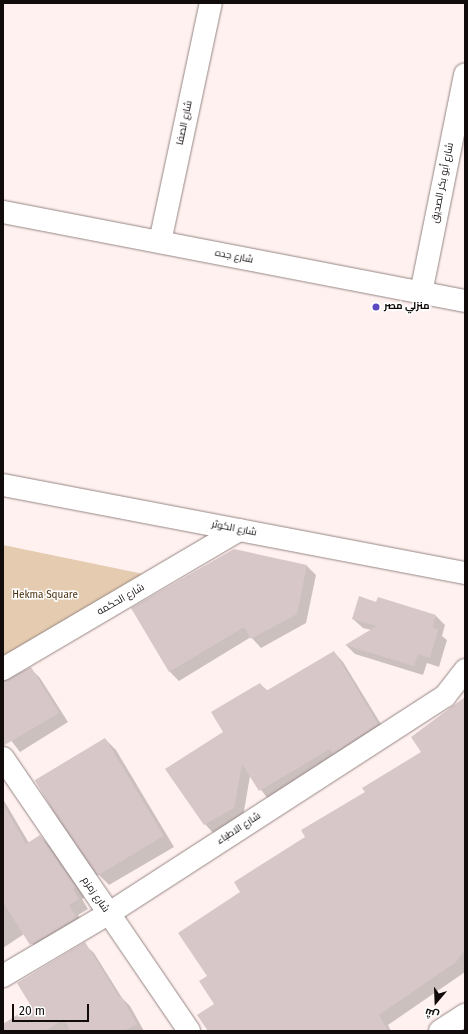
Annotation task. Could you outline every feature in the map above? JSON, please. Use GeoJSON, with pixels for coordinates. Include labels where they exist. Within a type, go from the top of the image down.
{"type":"FeatureCollection","features":[{"type":"Feature","properties":{"kind":"street","name":"شارع الصفا"},"geometry":{"type":"LineString","coordinates":[[160,242],[211,3]]}},
{"type":"Feature","properties":{"kind":"street","name":"شارع أبو بكر الصديق"},"geometry":{"type":"LineString","coordinates":[[421,293],[465,74]]}},
{"type":"Feature","properties":{"kind":"street","name":"شارع جده"},"geometry":{"type":"LineString","coordinates":[[3,212],[465,301]]}},
{"type":"Feature","properties":{"kind":"street","name":"شارع الكوثر"},"geometry":{"type":"LineString","coordinates":[[3,485],[465,573]]}},
{"type":"Feature","properties":{"kind":"street","name":"شارع الحكمه"},"geometry":{"type":"LineString","coordinates":[[3,669],[239,530]]}},
{"type":"Feature","properties":{"kind":"street","name":"شارع الاطباء"},"geometry":{"type":"LineString","coordinates":[[3,976],[108,914],[445,696],[465,670]]}},
{"type":"Feature","properties":{"kind":"street","name":"شارع زمزم"},"geometry":{"type":"LineString","coordinates":[[3,758],[189,1031]]}},
{"type":"Feature","properties":{"kind":"street"},"geometry":{"type":"LineString","coordinates":[[440,1031],[465,1015]]}},
{"type":"Feature","properties":{"kind":"green space","name":"Hekma Square"},"geometry":{"type":"Polygon","coordinates":[[[3,545],[158,577],[3,669],[3,545]]]}},
{"type":"Feature","properties":{"kind":"building"},"geometry":{"type":"Polygon","coordinates":[[[234,549],[307,565],[297,614],[251,639],[244,627],[169,672],[131,608],[234,549]]]}},
{"type":"Feature","properties":{"kind":"building"},"geometry":{"type":"Polygon","coordinates":[[[359,596],[376,602],[378,597],[436,615],[433,627],[438,630],[430,658],[418,654],[414,666],[345,645],[377,626],[352,619],[359,596]]]}},
{"type":"Feature","properties":{"kind":"building"},"geometry":{"type":"Polygon","coordinates":[[[334,651],[378,724],[333,754],[330,749],[259,791],[242,764],[234,808],[204,825],[165,769],[223,732],[211,712],[260,683],[266,691],[334,651]]]}},
{"type":"Feature","properties":{"kind":"building"},"geometry":{"type":"Polygon","coordinates":[[[31,667],[59,713],[3,746],[3,681],[31,667]]]}},
{"type":"Feature","properties":{"kind":"building"},"geometry":{"type":"Polygon","coordinates":[[[465,697],[465,950],[456,962],[379,1015],[388,1031],[208,1031],[197,1015],[214,1004],[199,981],[207,976],[178,933],[240,892],[234,882],[305,837],[301,830],[365,792],[362,788],[421,752],[411,737],[465,697]]]}},
{"type":"Feature","properties":{"kind":"building"},"geometry":{"type":"Polygon","coordinates":[[[105,738],[164,836],[93,878],[35,780],[105,738]]]}},
{"type":"Feature","properties":{"kind":"building"},"geometry":{"type":"Polygon","coordinates":[[[3,804],[26,844],[40,835],[76,887],[73,889],[79,899],[69,905],[76,916],[71,921],[30,945],[3,902],[3,804]]]}},
{"type":"Feature","properties":{"kind":"building"},"geometry":{"type":"Polygon","coordinates":[[[85,942],[119,997],[121,996],[137,1024],[123,1031],[70,1031],[64,1019],[45,1031],[3,1031],[3,1024],[31,1006],[17,983],[85,942]]]}},
{"type":"Feature","properties":{"kind":"place","name":"منزلي مصر"},"geometry":{"type":"Point","coordinates":[376,307]}}]}
